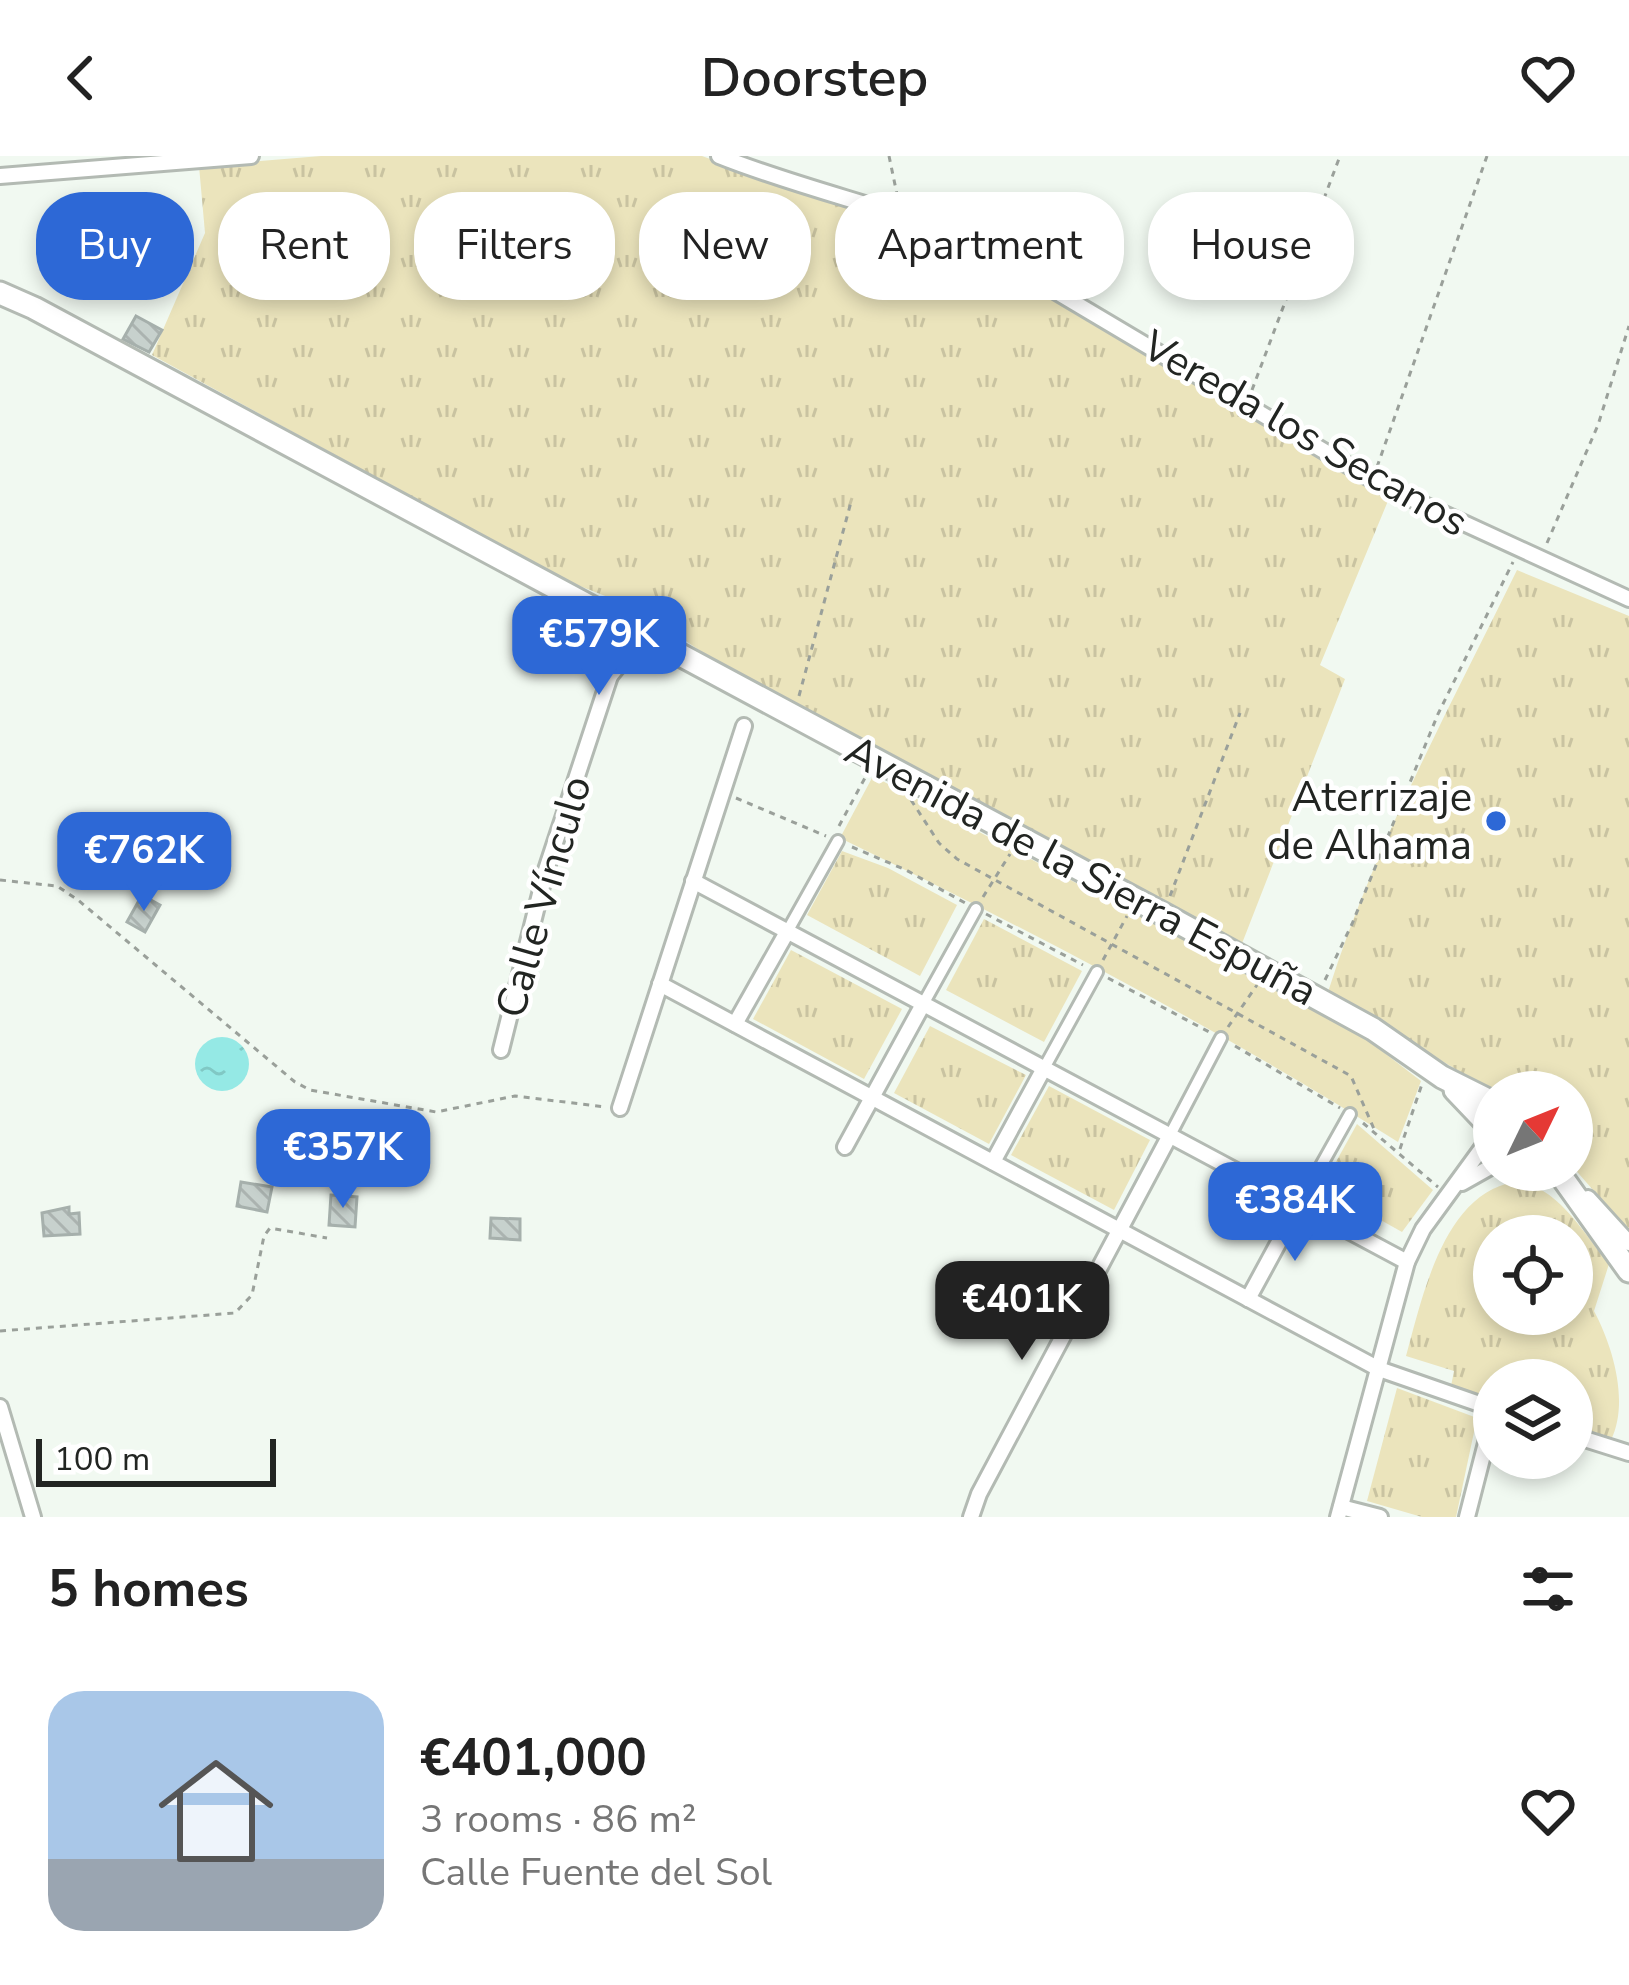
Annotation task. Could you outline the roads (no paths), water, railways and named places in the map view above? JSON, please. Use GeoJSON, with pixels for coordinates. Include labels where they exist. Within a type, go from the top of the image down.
{"type":"FeatureCollection","features":[{"type":"Feature","properties":{"kind":"main road","name":"Avenida de la Sierra Espuña"},"geometry":{"type":"LineString","coordinates":[[0,293],[716,672],[1373,1029],[1473,1112]]}},
{"type":"Feature","properties":{"kind":"main road","name":"Avenida de la Sierra Espuña"},"geometry":{"type":"LineString","coordinates":[[621,622],[629,614],[655,626],[716,672]]}},
{"type":"Feature","properties":{"kind":"main road","name":"Avenida de la Sierra Espuña"},"geometry":{"type":"LineString","coordinates":[[1438,1081],[1473,1095]]}},
{"type":"Feature","properties":{"kind":"main road"},"geometry":{"type":"LineString","coordinates":[[1559,1191],[1595,1225]]}},
{"type":"Feature","properties":{"kind":"main road"},"geometry":{"type":"LineString","coordinates":[[1572,1191],[1629,1271]]}},
{"type":"Feature","properties":{"kind":"street"},"geometry":{"type":"LineString","coordinates":[[0,176],[251,156]]}},
{"type":"Feature","properties":{"kind":"street","name":"Vereda los Secanos"},"geometry":{"type":"LineString","coordinates":[[719,156],[792,184],[900,212],[964,237],[1372,480],[1629,599]]}},
{"type":"Feature","properties":{"kind":"street","name":"Calle Vínculo"},"geometry":{"type":"LineString","coordinates":[[501,1050],[546,870],[610,676],[621,622]]}},
{"type":"Feature","properties":{"kind":"street","name":"Calle Vínculo"},"geometry":{"type":"LineString","coordinates":[[610,676],[645,634]]}},
{"type":"Feature","properties":{"kind":"street"},"geometry":{"type":"LineString","coordinates":[[620,1108],[744,726]]}},
{"type":"Feature","properties":{"kind":"street"},"geometry":{"type":"LineString","coordinates":[[736,1024],[838,841]]}},
{"type":"Feature","properties":{"kind":"street"},"geometry":{"type":"LineString","coordinates":[[693,881],[1407,1262]]}},
{"type":"Feature","properties":{"kind":"street"},"geometry":{"type":"LineString","coordinates":[[845,1147],[976,909]]}},
{"type":"Feature","properties":{"kind":"street"},"geometry":{"type":"LineString","coordinates":[[993,1162],[1096,972]]}},
{"type":"Feature","properties":{"kind":"street"},"geometry":{"type":"LineString","coordinates":[[660,984],[1379,1369],[1473,1403]]}},
{"type":"Feature","properties":{"kind":"street"},"geometry":{"type":"LineString","coordinates":[[971,1517],[1221,1038]]}},
{"type":"Feature","properties":{"kind":"street"},"geometry":{"type":"LineString","coordinates":[[1248,1299],[1350,1114]]}},
{"type":"Feature","properties":{"kind":"street"},"geometry":{"type":"LineString","coordinates":[[1380,1517],[1339,1512],[1407,1262],[1448,1187],[1473,1157]]}},
{"type":"Feature","properties":{"kind":"street"},"geometry":{"type":"LineString","coordinates":[[1448,1187],[1473,1175]]}},
{"type":"Feature","properties":{"kind":"street"},"geometry":{"type":"LineString","coordinates":[[1585,1191],[1629,1243]]}},
{"type":"Feature","properties":{"kind":"street"},"geometry":{"type":"LineString","coordinates":[[0,1407],[33,1517]]}},
{"type":"Feature","properties":{"kind":"street"},"geometry":{"type":"LineString","coordinates":[[1593,1442],[1629,1453]]}},
{"type":"Feature","properties":{"kind":"street"},"geometry":{"type":"LineString","coordinates":[[1467,1517],[1477,1479]]}},
{"type":"Feature","properties":{"kind":"water"},"geometry":{"type":"Polygon","coordinates":[[[222,1037],[241,1045],[249,1064],[241,1083],[222,1091],[203,1083],[195,1064],[203,1045],[222,1037]]]}},
{"type":"Feature","properties":{"kind":"place","name":"Aterrizaje de Alhama"},"geometry":{"type":"Point","coordinates":[1496,821]}}]}
